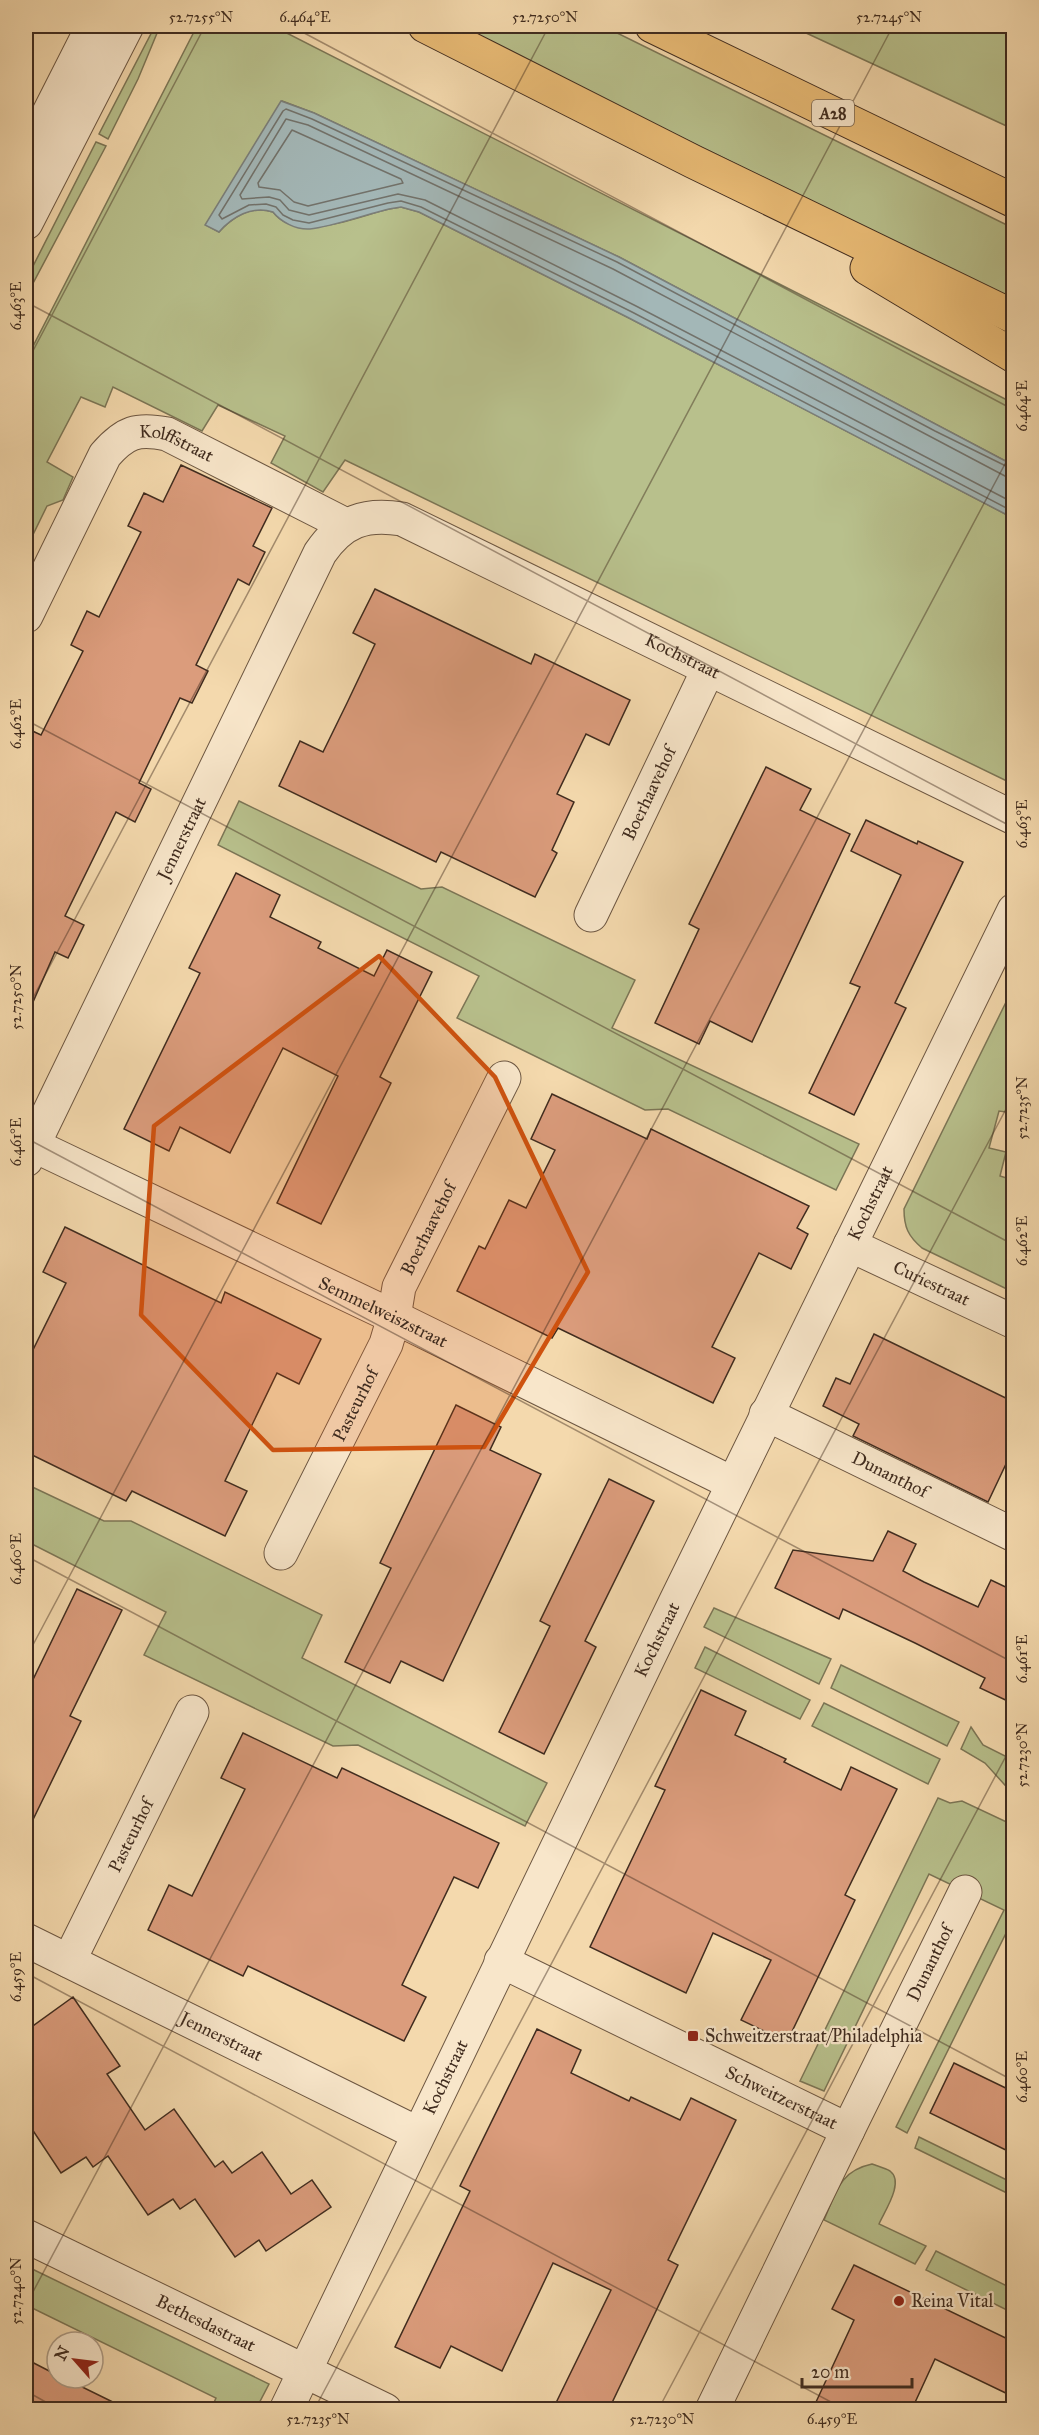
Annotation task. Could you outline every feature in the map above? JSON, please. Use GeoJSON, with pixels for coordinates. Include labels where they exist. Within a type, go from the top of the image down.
{"type":"FeatureCollection","features":[{"type":"Feature","properties":{"kind":"highway"},"geometry":{"type":"LineString","coordinates":[[425,26],[694,162],[1014,317]]}},
{"type":"Feature","properties":{"kind":"highway","name":"A28"},"geometry":{"type":"LineString","coordinates":[[652,26],[1014,201]]}},
{"type":"Feature","properties":{"kind":"highway"},"geometry":{"type":"LineString","coordinates":[[694,162],[1014,356]]}},
{"type":"Feature","properties":{"kind":"street"},"geometry":{"type":"LineString","coordinates":[[26,158],[93,26]]}},
{"type":"Feature","properties":{"kind":"street"},"geometry":{"type":"LineString","coordinates":[[26,223],[127,26]]}},
{"type":"Feature","properties":{"kind":"street","name":"Kolffstraat"},"geometry":{"type":"LineString","coordinates":[[26,616],[105,455],[119,439],[145,430],[167,434],[346,525]]}},
{"type":"Feature","properties":{"kind":"street","name":"Kochstraat"},"geometry":{"type":"LineString","coordinates":[[346,525],[381,516],[402,519],[1014,818]]}},
{"type":"Feature","properties":{"kind":"street","name":"Jennerstraat"},"geometry":{"type":"LineString","coordinates":[[29,1152],[320,553],[330,538],[346,525]]}},
{"type":"Feature","properties":{"kind":"street","name":"Boerhaavehof"},"geometry":{"type":"LineString","coordinates":[[591,915],[708,670]]}},
{"type":"Feature","properties":{"kind":"street","name":"Kochstraat"},"geometry":{"type":"LineString","coordinates":[[286,2409],[732,1483],[1014,910]]}},
{"type":"Feature","properties":{"kind":"street","name":"Boerhaavehof"},"geometry":{"type":"LineString","coordinates":[[394,1317],[399,1287],[504,1078]]}},
{"type":"Feature","properties":{"kind":"street","name":"Semmelweiszstraat"},"geometry":{"type":"LineString","coordinates":[[29,1152],[394,1317],[732,1483]]}},
{"type":"Feature","properties":{"kind":"street","name":"Curiestraat"},"geometry":{"type":"LineString","coordinates":[[850,1245],[1014,1322]]}},
{"type":"Feature","properties":{"kind":"street","name":"Pasteurhof"},"geometry":{"type":"LineString","coordinates":[[281,1553],[386,1344],[394,1317]]}},
{"type":"Feature","properties":{"kind":"street","name":"Dunanthof"},"geometry":{"type":"LineString","coordinates":[[766,1413],[1014,1535]]}},
{"type":"Feature","properties":{"kind":"street","name":"Pasteurhof"},"geometry":{"type":"LineString","coordinates":[[69,1961],[192,1712]]}},
{"type":"Feature","properties":{"kind":"street","name":"Dunanthof"},"geometry":{"type":"LineString","coordinates":[[848,2130],[965,1892]]}},
{"type":"Feature","properties":{"kind":"street","name":"Jennerstraat"},"geometry":{"type":"LineString","coordinates":[[26,1940],[417,2133]]}},
{"type":"Feature","properties":{"kind":"street","name":"Schweitzerstraat"},"geometry":{"type":"LineString","coordinates":[[501,1961],[848,2130],[712,2409]]}},
{"type":"Feature","properties":{"kind":"street","name":"Bethesdastraat"},"geometry":{"type":"LineString","coordinates":[[26,2236],[385,2409]]}},
{"type":"Feature","properties":{"kind":"highlighted area"},"geometry":{"type":"Polygon","coordinates":[[[379,956],[495,1077],[588,1272],[484,1447],[273,1450],[141,1315],[154,1126],[379,956]]]}},
{"type":"Feature","properties":{"kind":"green space"},"geometry":{"type":"Polygon","coordinates":[[[155,26],[160,26],[138,79],[108,139],[99,134],[155,26]]]}},
{"type":"Feature","properties":{"kind":"green space"},"geometry":{"type":"Polygon","coordinates":[[[197,26],[273,26],[1013,403],[1013,465],[619,257],[314,113],[282,101],[206,225],[219,232],[237,217],[258,210],[273,212],[284,221],[297,226],[312,227],[328,226],[401,207],[419,212],[629,318],[1013,518],[1013,784],[345,460],[323,492],[271,463],[285,436],[218,405],[202,431],[113,387],[105,407],[81,397],[47,462],[73,477],[63,500],[47,506],[26,549],[26,360],[197,26]]]}},
{"type":"Feature","properties":{"kind":"green space"},"geometry":{"type":"Polygon","coordinates":[[[455,26],[603,26],[1013,228],[1013,300],[455,26]]]}},
{"type":"Feature","properties":{"kind":"green space"},"geometry":{"type":"Polygon","coordinates":[[[791,26],[1013,26],[1013,129],[791,26]]]}},
{"type":"Feature","properties":{"kind":"green space"},"geometry":{"type":"Polygon","coordinates":[[[96,142],[106,146],[31,287],[26,285],[26,280],[96,142]]]}},
{"type":"Feature","properties":{"kind":"green space"},"geometry":{"type":"Polygon","coordinates":[[[239,801],[421,889],[442,887],[635,980],[612,1028],[859,1144],[836,1190],[668,1109],[645,1110],[457,1018],[479,976],[218,845],[239,801]]]}},
{"type":"Feature","properties":{"kind":"green space"},"geometry":{"type":"Polygon","coordinates":[[[1013,988],[1013,1113],[999,1111],[989,1148],[1006,1152],[1000,1176],[1013,1180],[1013,1292],[922,1248],[908,1231],[904,1209],[1013,988]]]}},
{"type":"Feature","properties":{"kind":"green space"},"geometry":{"type":"Polygon","coordinates":[[[26,1484],[104,1521],[131,1521],[322,1615],[302,1658],[547,1783],[525,1826],[358,1745],[333,1746],[144,1655],[166,1612],[26,1541],[26,1484]]]}},
{"type":"Feature","properties":{"kind":"green space"},"geometry":{"type":"Polygon","coordinates":[[[714,1608],[831,1659],[819,1684],[704,1627],[714,1608]]]}},
{"type":"Feature","properties":{"kind":"green space"},"geometry":{"type":"Polygon","coordinates":[[[705,1647],[810,1700],[800,1719],[695,1668],[705,1647]]]}},
{"type":"Feature","properties":{"kind":"green space"},"geometry":{"type":"Polygon","coordinates":[[[841,1665],[959,1722],[947,1746],[831,1688],[841,1665]]]}},
{"type":"Feature","properties":{"kind":"green space"},"geometry":{"type":"Polygon","coordinates":[[[824,1703],[940,1759],[928,1784],[812,1726],[824,1703]]]}},
{"type":"Feature","properties":{"kind":"green space"},"geometry":{"type":"Polygon","coordinates":[[[971,1727],[983,1745],[1013,1760],[1013,1794],[985,1763],[961,1749],[971,1727]]]}},
{"type":"Feature","properties":{"kind":"green space"},"geometry":{"type":"Polygon","coordinates":[[[938,1798],[950,1803],[962,1801],[1013,1825],[1013,1919],[907,2133],[896,2127],[1004,1910],[929,1874],[824,2091],[800,2081],[938,1798]]]}},
{"type":"Feature","properties":{"kind":"green space"},"geometry":{"type":"Polygon","coordinates":[[[919,2137],[1013,2183],[1013,2196],[915,2148],[919,2137]]]}},
{"type":"Feature","properties":{"kind":"green space"},"geometry":{"type":"Polygon","coordinates":[[[872,2164],[890,2171],[895,2182],[892,2197],[879,2224],[926,2246],[915,2264],[824,2220],[845,2178],[861,2167],[872,2164]]]}},
{"type":"Feature","properties":{"kind":"green space"},"geometry":{"type":"Polygon","coordinates":[[[936,2251],[1013,2289],[1013,2313],[926,2270],[936,2251]]]}},
{"type":"Feature","properties":{"kind":"green space"},"geometry":{"type":"Polygon","coordinates":[[[26,2266],[269,2384],[256,2409],[211,2409],[216,2398],[105,2344],[105,2330],[77,2330],[26,2305],[26,2266]]]}},
{"type":"Feature","properties":{"kind":"water"},"geometry":{"type":"Polygon","coordinates":[[[281,101],[314,113],[619,257],[1013,465],[1013,518],[629,318],[419,212],[401,207],[328,226],[305,229],[289,225],[273,212],[258,210],[236,217],[219,232],[205,225],[281,101]]]}},
{"type":"Feature","properties":{"kind":"building"},"geometry":{"type":"Polygon","coordinates":[[[181,465],[272,508],[253,546],[265,552],[249,585],[238,579],[196,665],[208,671],[192,703],[180,698],[139,783],[151,789],[135,822],[116,812],[65,916],[84,925],[68,958],[55,952],[26,1018],[26,728],[41,735],[83,651],[71,645],[87,611],[99,617],[141,532],[128,526],[144,493],[163,502],[181,465]]]}},
{"type":"Feature","properties":{"kind":"building"},"geometry":{"type":"Polygon","coordinates":[[[375,589],[531,664],[535,654],[630,700],[609,745],[586,734],[557,794],[574,802],[552,850],[557,853],[535,897],[441,852],[436,862],[279,786],[300,741],[323,752],[347,703],[375,644],[353,633],[375,589]]]}},
{"type":"Feature","properties":{"kind":"building"},"geometry":{"type":"Polygon","coordinates":[[[766,767],[811,789],[800,810],[850,834],[752,1042],[710,1021],[699,1044],[655,1023],[699,929],[689,924],[766,767]]]}},
{"type":"Feature","properties":{"kind":"building"},"geometry":{"type":"Polygon","coordinates":[[[866,820],[963,862],[895,1003],[906,1008],[854,1115],[809,1093],[860,987],[850,983],[901,875],[851,851],[866,820]]]}},
{"type":"Feature","properties":{"kind":"building"},"geometry":{"type":"Polygon","coordinates":[[[236,873],[280,895],[270,917],[321,942],[318,948],[374,976],[387,950],[432,972],[380,1077],[391,1083],[321,1224],[277,1203],[338,1076],[283,1048],[230,1153],[180,1127],[169,1151],[124,1129],[200,973],[189,968],[236,873]]]}},
{"type":"Feature","properties":{"kind":"building"},"geometry":{"type":"Polygon","coordinates":[[[552,1094],[647,1139],[651,1129],[809,1206],[797,1228],[808,1234],[791,1269],[759,1253],[712,1347],[735,1358],[713,1403],[558,1328],[552,1338],[457,1291],[479,1246],[485,1249],[509,1200],[526,1208],[555,1150],[531,1139],[552,1094]]]}},
{"type":"Feature","properties":{"kind":"building"},"geometry":{"type":"Polygon","coordinates":[[[65,1227],[221,1303],[225,1292],[321,1339],[299,1384],[277,1373],[225,1481],[247,1491],[225,1536],[132,1491],[126,1501],[26,1452],[26,1364],[66,1283],[43,1272],[65,1227]]]}},
{"type":"Feature","properties":{"kind":"building"},"geometry":{"type":"Polygon","coordinates":[[[874,1334],[1014,1402],[1014,1447],[988,1502],[853,1436],[859,1424],[823,1406],[836,1378],[850,1384],[874,1334]]]}},
{"type":"Feature","properties":{"kind":"building"},"geometry":{"type":"Polygon","coordinates":[[[456,1405],[501,1427],[490,1450],[541,1474],[443,1681],[401,1661],[390,1683],[345,1662],[391,1568],[380,1563],[456,1405]]]}},
{"type":"Feature","properties":{"kind":"building"},"geometry":{"type":"Polygon","coordinates":[[[609,1479],[654,1501],[585,1641],[596,1647],[544,1754],[499,1732],[550,1626],[540,1621],[609,1479]]]}},
{"type":"Feature","properties":{"kind":"building"},"geometry":{"type":"Polygon","coordinates":[[[888,1531],[916,1544],[903,1571],[924,1582],[978,1607],[991,1580],[1014,1591],[1014,1704],[980,1688],[985,1678],[915,1643],[843,1609],[839,1619],[775,1588],[793,1550],[873,1561],[888,1531]]]}},
{"type":"Feature","properties":{"kind":"building"},"geometry":{"type":"Polygon","coordinates":[[[77,1589],[122,1610],[70,1716],[81,1721],[26,1834],[26,1694],[77,1589]]]}},
{"type":"Feature","properties":{"kind":"building"},"geometry":{"type":"Polygon","coordinates":[[[701,1690],[746,1711],[735,1735],[786,1759],[784,1762],[841,1790],[851,1767],[897,1789],[845,1895],[855,1900],[787,2042],[741,2020],[771,1960],[713,1933],[686,1993],[590,1947],[665,1790],[655,1786],[701,1690]]]}},
{"type":"Feature","properties":{"kind":"building"},"geometry":{"type":"Polygon","coordinates":[[[243,1733],[337,1778],[342,1768],[499,1843],[478,1888],[454,1877],[402,1985],[426,1997],[404,2041],[248,1966],[243,1976],[148,1930],[169,1885],[192,1896],[245,1789],[221,1778],[243,1733]]]}},
{"type":"Feature","properties":{"kind":"building"},"geometry":{"type":"Polygon","coordinates":[[[73,1997],[120,2066],[107,2074],[145,2130],[174,2109],[215,2167],[223,2161],[232,2173],[262,2152],[291,2194],[312,2180],[331,2207],[266,2251],[259,2240],[235,2257],[195,2199],[180,2209],[173,2199],[148,2215],[108,2156],[93,2167],[86,2157],[61,2173],[26,2120],[26,2031],[73,1997]]]}},
{"type":"Feature","properties":{"kind":"building"},"geometry":{"type":"Polygon","coordinates":[[[537,2029],[581,2050],[571,2073],[629,2101],[631,2097],[680,2120],[691,2098],[736,2120],[668,2260],[678,2265],[609,2409],[553,2409],[611,2290],[553,2263],[502,2371],[451,2346],[440,2368],[395,2347],[470,2191],[460,2186],[537,2029]]]}},
{"type":"Feature","properties":{"kind":"building"},"geometry":{"type":"Polygon","coordinates":[[[954,2063],[1014,2092],[1014,2154],[930,2113],[954,2063]]]}},
{"type":"Feature","properties":{"kind":"building"},"geometry":{"type":"Polygon","coordinates":[[[854,2265],[1014,2342],[1014,2397],[935,2359],[912,2409],[832,2409],[816,2402],[854,2320],[832,2309],[854,2265]]]}},
{"type":"Feature","properties":{"kind":"building"},"geometry":{"type":"Polygon","coordinates":[[[26,2359],[45,2369],[45,2390],[88,2390],[127,2409],[26,2409],[26,2359]]]}},
{"type":"Feature","properties":{"kind":"place","name":"Schweitzerstraat/Philadelphia"},"geometry":{"type":"Point","coordinates":[693,2036]}},
{"type":"Feature","properties":{"kind":"place","name":"Reina Vital"},"geometry":{"type":"Point","coordinates":[899,2301]}}]}
